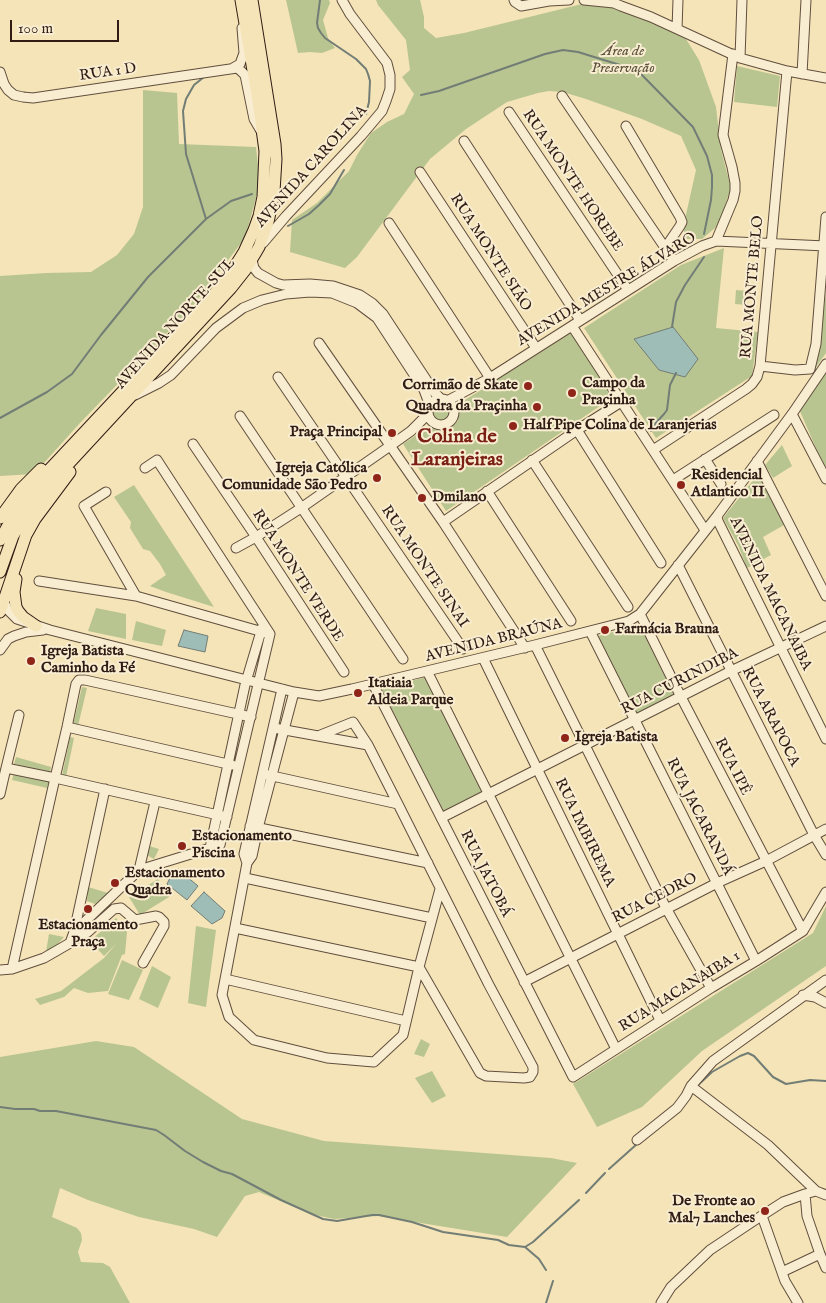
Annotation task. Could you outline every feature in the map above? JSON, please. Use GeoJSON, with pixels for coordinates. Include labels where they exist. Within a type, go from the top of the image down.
{"type":"FeatureCollection","features":[{"type":"Feature","properties":{"kind":"main road","name":"AVENIDA NORTE-SUL"},"geometry":{"type":"LineString","coordinates":[[0,540],[24,500],[65,452],[214,294],[239,260],[254,230],[263,197],[265,164],[263,136],[241,0]]}},
{"type":"Feature","properties":{"kind":"main road","name":"AVENIDA NORTE-SUL"},"geometry":{"type":"LineString","coordinates":[[0,572],[2,559],[13,536],[26,514],[48,486],[231,288],[252,260],[258,248],[271,208],[276,159],[252,0]]}},
{"type":"Feature","properties":{"kind":"main road"},"geometry":{"type":"LineString","coordinates":[[2,607],[26,535],[35,519],[79,462],[94,435]]}},
{"type":"Feature","properties":{"kind":"main road"},"geometry":{"type":"LineString","coordinates":[[0,518],[12,500],[30,480],[40,470],[65,452]]}},
{"type":"Feature","properties":{"kind":"main road"},"geometry":{"type":"LineString","coordinates":[[21,547],[15,582],[15,602],[18,611],[36,626]]}},
{"type":"Feature","properties":{"kind":"main road"},"geometry":{"type":"LineString","coordinates":[[2,559],[9,562],[11,567],[4,590],[2,607]]}},
{"type":"Feature","properties":{"kind":"street","name":"AVENIDA CAROLINA"},"geometry":{"type":"LineString","coordinates":[[258,248],[361,136],[382,110],[386,102],[390,89],[390,75],[387,63],[350,14],[342,0]]}},
{"type":"Feature","properties":{"kind":"street"},"geometry":{"type":"LineString","coordinates":[[514,0],[518,5],[524,6],[549,0],[569,0]]}},
{"type":"Feature","properties":{"kind":"street"},"geometry":{"type":"LineString","coordinates":[[584,0],[614,2],[736,56],[787,72],[826,78]]}},
{"type":"Feature","properties":{"kind":"street"},"geometry":{"type":"LineString","coordinates":[[677,30],[678,0]]}},
{"type":"Feature","properties":{"kind":"street"},"geometry":{"type":"LineString","coordinates":[[716,241],[735,192],[735,183],[724,135],[726,100],[736,56],[742,0]]}},
{"type":"Feature","properties":{"kind":"street"},"geometry":{"type":"LineString","coordinates":[[802,74],[806,0]]}},
{"type":"Feature","properties":{"kind":"street"},"geometry":{"type":"LineString","coordinates":[[233,68],[240,64],[244,54],[241,29],[244,18]]}},
{"type":"Feature","properties":{"kind":"street"},"geometry":{"type":"LineString","coordinates":[[233,68],[237,68],[245,75],[254,119],[263,136]]}},
{"type":"Feature","properties":{"kind":"street","name":"RUA 1 D"},"geometry":{"type":"LineString","coordinates":[[0,72],[4,84],[14,95],[32,98],[233,68]]}},
{"type":"Feature","properties":{"kind":"street","name":"RUA MONTE BELO"},"geometry":{"type":"LineString","coordinates":[[653,450],[746,389],[757,377],[760,366],[787,72]]}},
{"type":"Feature","properties":{"kind":"street"},"geometry":{"type":"LineString","coordinates":[[562,96],[674,261]]}},
{"type":"Feature","properties":{"kind":"street","name":"RUA MONTE HOREBE"},"geometry":{"type":"LineString","coordinates":[[509,112],[628,290]]}},
{"type":"Feature","properties":{"kind":"street"},"geometry":{"type":"LineString","coordinates":[[626,126],[682,222],[666,248]]}},
{"type":"Feature","properties":{"kind":"street"},"geometry":{"type":"LineString","coordinates":[[464,141],[580,320]]}},
{"type":"Feature","properties":{"kind":"street","name":"RUA MONTE SIÃO"},"geometry":{"type":"LineString","coordinates":[[420,172],[536,348]]}},
{"type":"Feature","properties":{"kind":"street"},"geometry":{"type":"LineString","coordinates":[[760,366],[795,370],[810,369],[816,344],[826,217]]}},
{"type":"Feature","properties":{"kind":"street"},"geometry":{"type":"LineString","coordinates":[[390,223],[490,378]]}},
{"type":"Feature","properties":{"kind":"street","name":"AVENIDA MESTRE ÁLVARO"},"geometry":{"type":"LineString","coordinates":[[447,402],[490,378],[692,250],[716,241],[825,246]]}},
{"type":"Feature","properties":{"kind":"street"},"geometry":{"type":"LineString","coordinates":[[130,397],[171,375],[216,328],[243,308],[262,300],[286,294],[332,293],[357,303],[377,318],[424,390],[430,414],[441,425],[449,422],[454,414],[447,402],[435,393],[383,314],[372,302],[360,295],[333,286],[276,284],[258,273],[254,268],[252,260]]}},
{"type":"Feature","properties":{"kind":"street"},"geometry":{"type":"LineString","coordinates":[[572,326],[705,530]]}},
{"type":"Feature","properties":{"kind":"street"},"geometry":{"type":"LineString","coordinates":[[319,343],[443,522],[525,648]]}},
{"type":"Feature","properties":{"kind":"street"},"geometry":{"type":"LineString","coordinates":[[640,614],[717,516],[792,414],[826,364]]}},
{"type":"Feature","properties":{"kind":"street","name":"RUA MONTE SINAI"},"geometry":{"type":"LineString","coordinates":[[278,377],[463,648]]}},
{"type":"Feature","properties":{"kind":"street"},"geometry":{"type":"LineString","coordinates":[[236,548],[301,508],[411,431],[430,414],[435,401],[447,402]]}},
{"type":"Feature","properties":{"kind":"street"},"geometry":{"type":"LineString","coordinates":[[443,522],[532,460],[621,402]]}},
{"type":"Feature","properties":{"kind":"street"},"geometry":{"type":"LineString","coordinates":[[792,414],[826,479]]}},
{"type":"Feature","properties":{"kind":"street"},"geometry":{"type":"LineString","coordinates":[[673,480],[774,415]]}},
{"type":"Feature","properties":{"kind":"street"},"geometry":{"type":"LineString","coordinates":[[240,416],[403,659]]}},
{"type":"Feature","properties":{"kind":"street"},"geometry":{"type":"LineString","coordinates":[[577,430],[661,563]]}},
{"type":"Feature","properties":{"kind":"street","name":"RUA MONTE VERDE"},"geometry":{"type":"LineString","coordinates":[[193,444],[344,672]]}},
{"type":"Feature","properties":{"kind":"street"},"geometry":{"type":"LineString","coordinates":[[705,459],[721,484]]}},
{"type":"Feature","properties":{"kind":"street"},"geometry":{"type":"LineString","coordinates":[[74,932],[139,870],[220,846],[270,634],[262,628],[157,460],[145,468]]}},
{"type":"Feature","properties":{"kind":"street"},"geometry":{"type":"LineString","coordinates":[[532,460],[628,607]]}},
{"type":"Feature","properties":{"kind":"street"},"geometry":{"type":"LineString","coordinates":[[757,461],[826,596]]}},
{"type":"Feature","properties":{"kind":"street"},"geometry":{"type":"LineString","coordinates":[[488,491],[571,621]]}},
{"type":"Feature","properties":{"kind":"street"},"geometry":{"type":"LineString","coordinates":[[106,492],[84,506],[136,596]]}},
{"type":"Feature","properties":{"kind":"street","name":"AVENIDA MACANAIBA"},"geometry":{"type":"LineString","coordinates":[[717,516],[826,738]]}},
{"type":"Feature","properties":{"kind":"street","name":"RUA ARAPOCA"},"geometry":{"type":"LineString","coordinates":[[678,565],[814,835],[826,854]]}},
{"type":"Feature","properties":{"kind":"street"},"geometry":{"type":"LineString","coordinates":[[38,581],[136,596],[262,628]]}},
{"type":"Feature","properties":{"kind":"street","name":"AVENIDA BRAÚNA"},"geometry":{"type":"LineString","coordinates":[[2,607],[7,609],[17,619],[50,630],[294,692],[319,696],[525,648],[629,620],[640,614]]}},
{"type":"Feature","properties":{"kind":"street","name":"RUA IPÊ"},"geometry":{"type":"LineString","coordinates":[[640,614],[680,697],[803,931]]}},
{"type":"Feature","properties":{"kind":"street","name":"RUA CURINDIBA"},"geometry":{"type":"LineString","coordinates":[[441,818],[731,671],[826,626]]}},
{"type":"Feature","properties":{"kind":"street"},"geometry":{"type":"LineString","coordinates":[[210,848],[247,680],[262,628]]}},
{"type":"Feature","properties":{"kind":"street","name":"AVENIDA BRAÚNA"},"geometry":{"type":"LineString","coordinates":[[0,650],[8,639],[14,636],[34,631],[50,630]]}},
{"type":"Feature","properties":{"kind":"street","name":"RUA JACARANDÁ"},"geometry":{"type":"LineString","coordinates":[[590,631],[756,961]]}},
{"type":"Feature","properties":{"kind":"street"},"geometry":{"type":"LineString","coordinates":[[535,645],[666,908],[711,988]]}},
{"type":"Feature","properties":{"kind":"street","name":"RUA IMBIREMA"},"geometry":{"type":"LineString","coordinates":[[483,658],[660,1020]]}},
{"type":"Feature","properties":{"kind":"street"},"geometry":{"type":"LineString","coordinates":[[427,671],[616,1049]]}},
{"type":"Feature","properties":{"kind":"street"},"geometry":{"type":"LineString","coordinates":[[12,969],[76,684],[79,680],[251,716]]}},
{"type":"Feature","properties":{"kind":"street","name":"RUA JATOBÁ"},"geometry":{"type":"LineString","coordinates":[[373,684],[573,1077]]}},
{"type":"Feature","properties":{"kind":"street"},"geometry":{"type":"LineString","coordinates":[[282,689],[267,775],[254,827],[244,854],[247,863],[245,878],[222,995],[229,1017],[254,1040],[327,1058],[374,1062],[403,1035],[440,889]]}},
{"type":"Feature","properties":{"kind":"street"},"geometry":{"type":"LineString","coordinates":[[267,775],[284,730],[294,692]]}},
{"type":"Feature","properties":{"kind":"street"},"geometry":{"type":"LineString","coordinates":[[0,794],[19,715]]}},
{"type":"Feature","properties":{"kind":"street"},"geometry":{"type":"LineString","coordinates":[[236,928],[420,967],[480,1073],[486,1076],[524,1078],[532,1075],[533,1067],[488,984],[368,745],[353,722],[318,736]]}},
{"type":"Feature","properties":{"kind":"street"},"geometry":{"type":"LineString","coordinates":[[67,727],[240,767]]}},
{"type":"Feature","properties":{"kind":"street"},"geometry":{"type":"LineString","coordinates":[[274,728],[368,745]]}},
{"type":"Feature","properties":{"kind":"street"},"geometry":{"type":"LineString","coordinates":[[6,768],[227,817]]}},
{"type":"Feature","properties":{"kind":"street"},"geometry":{"type":"LineString","coordinates":[[267,775],[398,804]]}},
{"type":"Feature","properties":{"kind":"street"},"geometry":{"type":"LineString","coordinates":[[70,943],[105,789]]}},
{"type":"Feature","properties":{"kind":"street"},"geometry":{"type":"LineString","coordinates":[[139,870],[155,802]]}},
{"type":"Feature","properties":{"kind":"street"},"geometry":{"type":"LineString","coordinates":[[254,827],[428,863]]}},
{"type":"Feature","properties":{"kind":"street","name":"RUA CEDRO"},"geometry":{"type":"LineString","coordinates":[[524,982],[717,882],[766,861],[826,829]]}},
{"type":"Feature","properties":{"kind":"street"},"geometry":{"type":"LineString","coordinates":[[245,878],[432,918]]}},
{"type":"Feature","properties":{"kind":"street"},"geometry":{"type":"LineString","coordinates":[[803,931],[826,892]]}},
{"type":"Feature","properties":{"kind":"street"},"geometry":{"type":"LineString","coordinates":[[0,970],[12,969],[44,958],[97,925],[114,909],[122,908],[135,920],[156,916],[164,922],[164,926],[142,963]]}},
{"type":"Feature","properties":{"kind":"street","name":"RUA MACANAIBA 1"},"geometry":{"type":"LineString","coordinates":[[573,1077],[803,931]]}},
{"type":"Feature","properties":{"kind":"street"},"geometry":{"type":"LineString","coordinates":[[225,979],[406,1021]]}},
{"type":"Feature","properties":{"kind":"street"},"geometry":{"type":"LineString","coordinates":[[637,1140],[677,1108],[691,1086],[713,1061],[826,980]]}},
{"type":"Feature","properties":{"kind":"street"},"geometry":{"type":"LineString","coordinates":[[803,995],[815,997],[826,1003]]}},
{"type":"Feature","properties":{"kind":"street"},"geometry":{"type":"LineString","coordinates":[[691,1086],[768,1145],[816,1191],[826,1195]]}},
{"type":"Feature","properties":{"kind":"street"},"geometry":{"type":"LineString","coordinates":[[661,1303],[671,1287],[710,1250],[783,1202],[816,1191]]}},
{"type":"Feature","properties":{"kind":"street"},"geometry":{"type":"LineString","coordinates":[[805,1194],[806,1216],[826,1268]]}},
{"type":"Feature","properties":{"kind":"street"},"geometry":{"type":"LineString","coordinates":[[762,1216],[785,1280],[798,1303]]}},
{"type":"Feature","properties":{"kind":"street"},"geometry":{"type":"LineString","coordinates":[[782,1272],[820,1254]]}},
{"type":"Feature","properties":{"kind":"green space"},"geometry":{"type":"Polygon","coordinates":[[[286,0],[329,0],[330,3],[323,20],[328,38],[335,48],[322,53],[298,53],[286,0]]]}},
{"type":"Feature","properties":{"kind":"green space","name":"Área de Preservação"},"geometry":{"type":"Polygon","coordinates":[[[376,0],[420,0],[424,17],[424,28],[436,38],[464,33],[590,2],[642,15],[686,39],[699,60],[716,107],[721,150],[731,188],[720,220],[715,228],[702,239],[687,239],[684,232],[696,170],[681,136],[642,119],[586,99],[563,92],[549,91],[507,102],[466,129],[430,159],[357,257],[345,268],[290,252],[292,220],[317,203],[349,171],[371,133],[387,122],[404,114],[414,94],[402,77],[410,70],[406,40],[376,0]]]}},
{"type":"Feature","properties":{"kind":"green space"},"geometry":{"type":"Polygon","coordinates":[[[737,66],[780,76],[777,107],[734,102],[737,66]]]}},
{"type":"Feature","properties":{"kind":"green space"},"geometry":{"type":"Polygon","coordinates":[[[143,90],[177,93],[179,144],[256,147],[260,184],[245,238],[192,307],[80,423],[34,474],[0,476],[0,276],[91,272],[117,255],[134,234],[143,207],[143,90]]]}},
{"type":"Feature","properties":{"kind":"green space"},"geometry":{"type":"Polygon","coordinates":[[[724,248],[716,328],[758,332],[752,376],[656,438],[584,328],[681,265],[724,248]]]}},
{"type":"Feature","properties":{"kind":"green space"},"geometry":{"type":"Polygon","coordinates":[[[736,290],[748,291],[747,305],[735,304],[736,290]]]}},
{"type":"Feature","properties":{"kind":"green space"},"geometry":{"type":"Polygon","coordinates":[[[826,291],[826,353],[812,373],[819,350],[826,291]]]}},
{"type":"Feature","properties":{"kind":"green space"},"geometry":{"type":"Polygon","coordinates":[[[571,333],[613,397],[446,511],[403,444],[428,427],[443,432],[451,427],[458,421],[457,405],[571,333]]]}},
{"type":"Feature","properties":{"kind":"green space"},"geometry":{"type":"Polygon","coordinates":[[[826,372],[826,471],[799,409],[826,372]]]}},
{"type":"Feature","properties":{"kind":"green space"},"geometry":{"type":"Polygon","coordinates":[[[441,403],[448,406],[451,413],[448,420],[441,423],[434,420],[431,413],[434,406],[441,403]]]}},
{"type":"Feature","properties":{"kind":"green space"},"geometry":{"type":"Polygon","coordinates":[[[782,445],[792,466],[773,478],[765,465],[782,445]]]}},
{"type":"Feature","properties":{"kind":"green space"},"geometry":{"type":"Polygon","coordinates":[[[758,474],[784,525],[763,537],[771,555],[747,568],[738,545],[723,518],[758,474]]]}},
{"type":"Feature","properties":{"kind":"green space"},"geometry":{"type":"Polygon","coordinates":[[[134,485],[214,607],[150,586],[166,575],[150,551],[143,549],[130,528],[131,522],[114,497],[134,485]]]}},
{"type":"Feature","properties":{"kind":"green space"},"geometry":{"type":"Polygon","coordinates":[[[96,608],[126,614],[126,639],[88,631],[96,608]]]}},
{"type":"Feature","properties":{"kind":"green space"},"geometry":{"type":"Polygon","coordinates":[[[136,621],[166,630],[162,646],[132,640],[136,621]]]}},
{"type":"Feature","properties":{"kind":"green space"},"geometry":{"type":"Polygon","coordinates":[[[641,624],[676,695],[636,714],[598,636],[641,624]]]}},
{"type":"Feature","properties":{"kind":"green space"},"geometry":{"type":"Polygon","coordinates":[[[425,677],[482,792],[442,813],[381,690],[425,677]]]}},
{"type":"Feature","properties":{"kind":"green space"},"geometry":{"type":"Polygon","coordinates":[[[82,687],[87,688],[78,726],[73,725],[82,687]]]}},
{"type":"Feature","properties":{"kind":"green space"},"geometry":{"type":"Polygon","coordinates":[[[70,737],[74,738],[66,777],[62,776],[70,737]]]}},
{"type":"Feature","properties":{"kind":"green space"},"geometry":{"type":"Polygon","coordinates":[[[16,757],[51,767],[50,773],[14,764],[16,757]]]}},
{"type":"Feature","properties":{"kind":"green space"},"geometry":{"type":"Polygon","coordinates":[[[14,773],[49,782],[47,788],[12,780],[14,773]]]}},
{"type":"Feature","properties":{"kind":"green space"},"geometry":{"type":"Polygon","coordinates":[[[149,846],[159,849],[154,859],[147,855],[149,846]]]}},
{"type":"Feature","properties":{"kind":"green space"},"geometry":{"type":"Polygon","coordinates":[[[158,879],[169,897],[140,915],[129,897],[158,879]]]}},
{"type":"Feature","properties":{"kind":"green space"},"geometry":{"type":"Polygon","coordinates":[[[88,887],[108,893],[95,904],[87,901],[88,887]]]}},
{"type":"Feature","properties":{"kind":"green space"},"geometry":{"type":"Polygon","coordinates":[[[826,906],[826,966],[702,1051],[642,1107],[597,1127],[573,1084],[813,933],[826,906]]]}},
{"type":"Feature","properties":{"kind":"green space"},"geometry":{"type":"Polygon","coordinates":[[[116,918],[127,932],[125,954],[122,955],[108,991],[88,993],[74,988],[64,997],[40,1005],[35,999],[61,991],[104,958],[117,943],[104,956],[90,941],[116,918]]]}},
{"type":"Feature","properties":{"kind":"green space"},"geometry":{"type":"Polygon","coordinates":[[[196,926],[216,930],[206,1007],[188,1003],[196,926]]]}},
{"type":"Feature","properties":{"kind":"green space"},"geometry":{"type":"Polygon","coordinates":[[[49,934],[64,937],[57,945],[46,952],[49,934]]]}},
{"type":"Feature","properties":{"kind":"green space"},"geometry":{"type":"Polygon","coordinates":[[[122,960],[143,970],[129,1000],[108,994],[122,960]]]}},
{"type":"Feature","properties":{"kind":"green space"},"geometry":{"type":"Polygon","coordinates":[[[152,966],[171,977],[158,1008],[139,999],[152,966]]]}},
{"type":"Feature","properties":{"kind":"green space"},"geometry":{"type":"Polygon","coordinates":[[[421,1039],[430,1044],[424,1057],[414,1054],[421,1039]]]}},
{"type":"Feature","properties":{"kind":"green space"},"geometry":{"type":"Polygon","coordinates":[[[96,1041],[134,1047],[242,1119],[324,1141],[551,1158],[577,1163],[507,1237],[378,1216],[334,1219],[311,1214],[259,1192],[245,1196],[217,1237],[194,1229],[139,1217],[88,1200],[60,1188],[52,1217],[77,1228],[81,1233],[82,1240],[78,1252],[81,1262],[103,1263],[110,1267],[130,1303],[0,1303],[0,1057],[96,1041]]]}},
{"type":"Feature","properties":{"kind":"green space"},"geometry":{"type":"Polygon","coordinates":[[[432,1071],[446,1096],[432,1103],[415,1078],[432,1071]]]}},
{"type":"Feature","properties":{"kind":"water"},"geometry":{"type":"Polygon","coordinates":[[[673,327],[698,359],[685,377],[659,370],[634,339],[673,327]]]}},
{"type":"Feature","properties":{"kind":"water"},"geometry":{"type":"Polygon","coordinates":[[[184,630],[208,636],[205,652],[178,646],[184,630]]]}},
{"type":"Feature","properties":{"kind":"water"},"geometry":{"type":"Polygon","coordinates":[[[178,869],[198,886],[187,900],[167,884],[171,876],[178,869]]]}},
{"type":"Feature","properties":{"kind":"water"},"geometry":{"type":"Polygon","coordinates":[[[204,892],[225,911],[222,918],[212,924],[191,906],[204,892]]]}},
{"type":"Feature","properties":{"kind":"waterway"},"geometry":{"type":"LineString","coordinates":[[320,0],[317,23],[321,33],[325,38],[356,59],[366,69],[370,81],[369,102],[366,114]]}},
{"type":"Feature","properties":{"kind":"waterway"},"geometry":{"type":"LineString","coordinates":[[421,95],[439,91],[545,54],[563,50],[578,52],[633,69],[641,74],[693,127],[707,156],[712,175],[712,187],[704,234]]}},
{"type":"Feature","properties":{"kind":"waterway"},"geometry":{"type":"LineString","coordinates":[[204,77],[194,85],[186,99],[183,111],[186,154],[206,219]]}},
{"type":"Feature","properties":{"kind":"waterway"},"geometry":{"type":"LineString","coordinates":[[288,226],[309,214],[319,205],[330,194],[344,170]]}},
{"type":"Feature","properties":{"kind":"waterway"},"geometry":{"type":"LineString","coordinates":[[0,418],[47,392],[72,374],[148,277],[206,219],[231,201],[252,194]]}},
{"type":"Feature","properties":{"kind":"waterway"},"geometry":{"type":"LineString","coordinates":[[672,327],[676,302],[704,257]]}},
{"type":"Feature","properties":{"kind":"waterway"},"geometry":{"type":"LineString","coordinates":[[651,431],[667,410],[670,385],[676,373]]}},
{"type":"Feature","properties":{"kind":"waterway"},"geometry":{"type":"LineString","coordinates":[[696,1087],[712,1072],[748,1053],[754,1056],[773,1077],[786,1084],[810,1080],[826,1081]]}},
{"type":"Feature","properties":{"kind":"waterway"},"geometry":{"type":"LineString","coordinates":[[0,1107],[56,1111],[156,1130],[203,1162],[232,1174],[281,1200],[323,1219],[337,1221],[379,1215],[412,1222],[443,1232],[498,1240],[509,1245],[525,1247],[579,1200]]}},
{"type":"Feature","properties":{"kind":"waterway"},"geometry":{"type":"LineString","coordinates":[[609,1169],[637,1144]]}},
{"type":"Feature","properties":{"kind":"waterway"},"geometry":{"type":"LineString","coordinates":[[586,1193],[605,1173]]}},
{"type":"Feature","properties":{"kind":"waterway"},"geometry":{"type":"LineString","coordinates":[[525,1247],[539,1259],[546,1270]]}},
{"type":"Feature","properties":{"kind":"waterway"},"geometry":{"type":"LineString","coordinates":[[546,1303],[553,1281]]}},
{"type":"Feature","properties":{"kind":"place","name":"Corrimão de Skate"},"geometry":{"type":"Point","coordinates":[528,386]}},
{"type":"Feature","properties":{"kind":"place","name":"Campo da Praçinha"},"geometry":{"type":"Point","coordinates":[572,393]}},
{"type":"Feature","properties":{"kind":"place","name":"Quadra da Praçinha"},"geometry":{"type":"Point","coordinates":[537,407]}},
{"type":"Feature","properties":{"kind":"place","name":"HalfPipe Colina de Laranjerias"},"geometry":{"type":"Point","coordinates":[513,426]}},
{"type":"Feature","properties":{"kind":"place","name":"Praça Principal"},"geometry":{"type":"Point","coordinates":[392,433]}},
{"type":"Feature","properties":{"kind":"place","name":"Igreja Católica Comunidade São Pedro"},"geometry":{"type":"Point","coordinates":[377,478]}},
{"type":"Feature","properties":{"kind":"place","name":"Residencial Atlantico II"},"geometry":{"type":"Point","coordinates":[681,485]}},
{"type":"Feature","properties":{"kind":"place","name":"Dmilano"},"geometry":{"type":"Point","coordinates":[422,498]}},
{"type":"Feature","properties":{"kind":"place","name":"Farmácia Brauna"},"geometry":{"type":"Point","coordinates":[605,630]}},
{"type":"Feature","properties":{"kind":"place","name":"Igreja Batista Caminho da Fé"},"geometry":{"type":"Point","coordinates":[31,661]}},
{"type":"Feature","properties":{"kind":"place","name":"Itatiaia Aldeia Parque"},"geometry":{"type":"Point","coordinates":[358,693]}},
{"type":"Feature","properties":{"kind":"place","name":"Igreja Batista"},"geometry":{"type":"Point","coordinates":[565,738]}},
{"type":"Feature","properties":{"kind":"place","name":"Estacionamento Piscina"},"geometry":{"type":"Point","coordinates":[182,846]}},
{"type":"Feature","properties":{"kind":"place","name":"Estacionamento Quadra"},"geometry":{"type":"Point","coordinates":[115,883]}},
{"type":"Feature","properties":{"kind":"place","name":"Estacionamento Praça"},"geometry":{"type":"Point","coordinates":[88,909]}},
{"type":"Feature","properties":{"kind":"place","name":"De Fronte ao Mal7 Lanches"},"geometry":{"type":"Point","coordinates":[765,1211]}},
{"type":"Feature","properties":{"kind":"district","name":"Colina de Laranjeiras"},"geometry":{"type":"Point","coordinates":[457,450]}}]}
